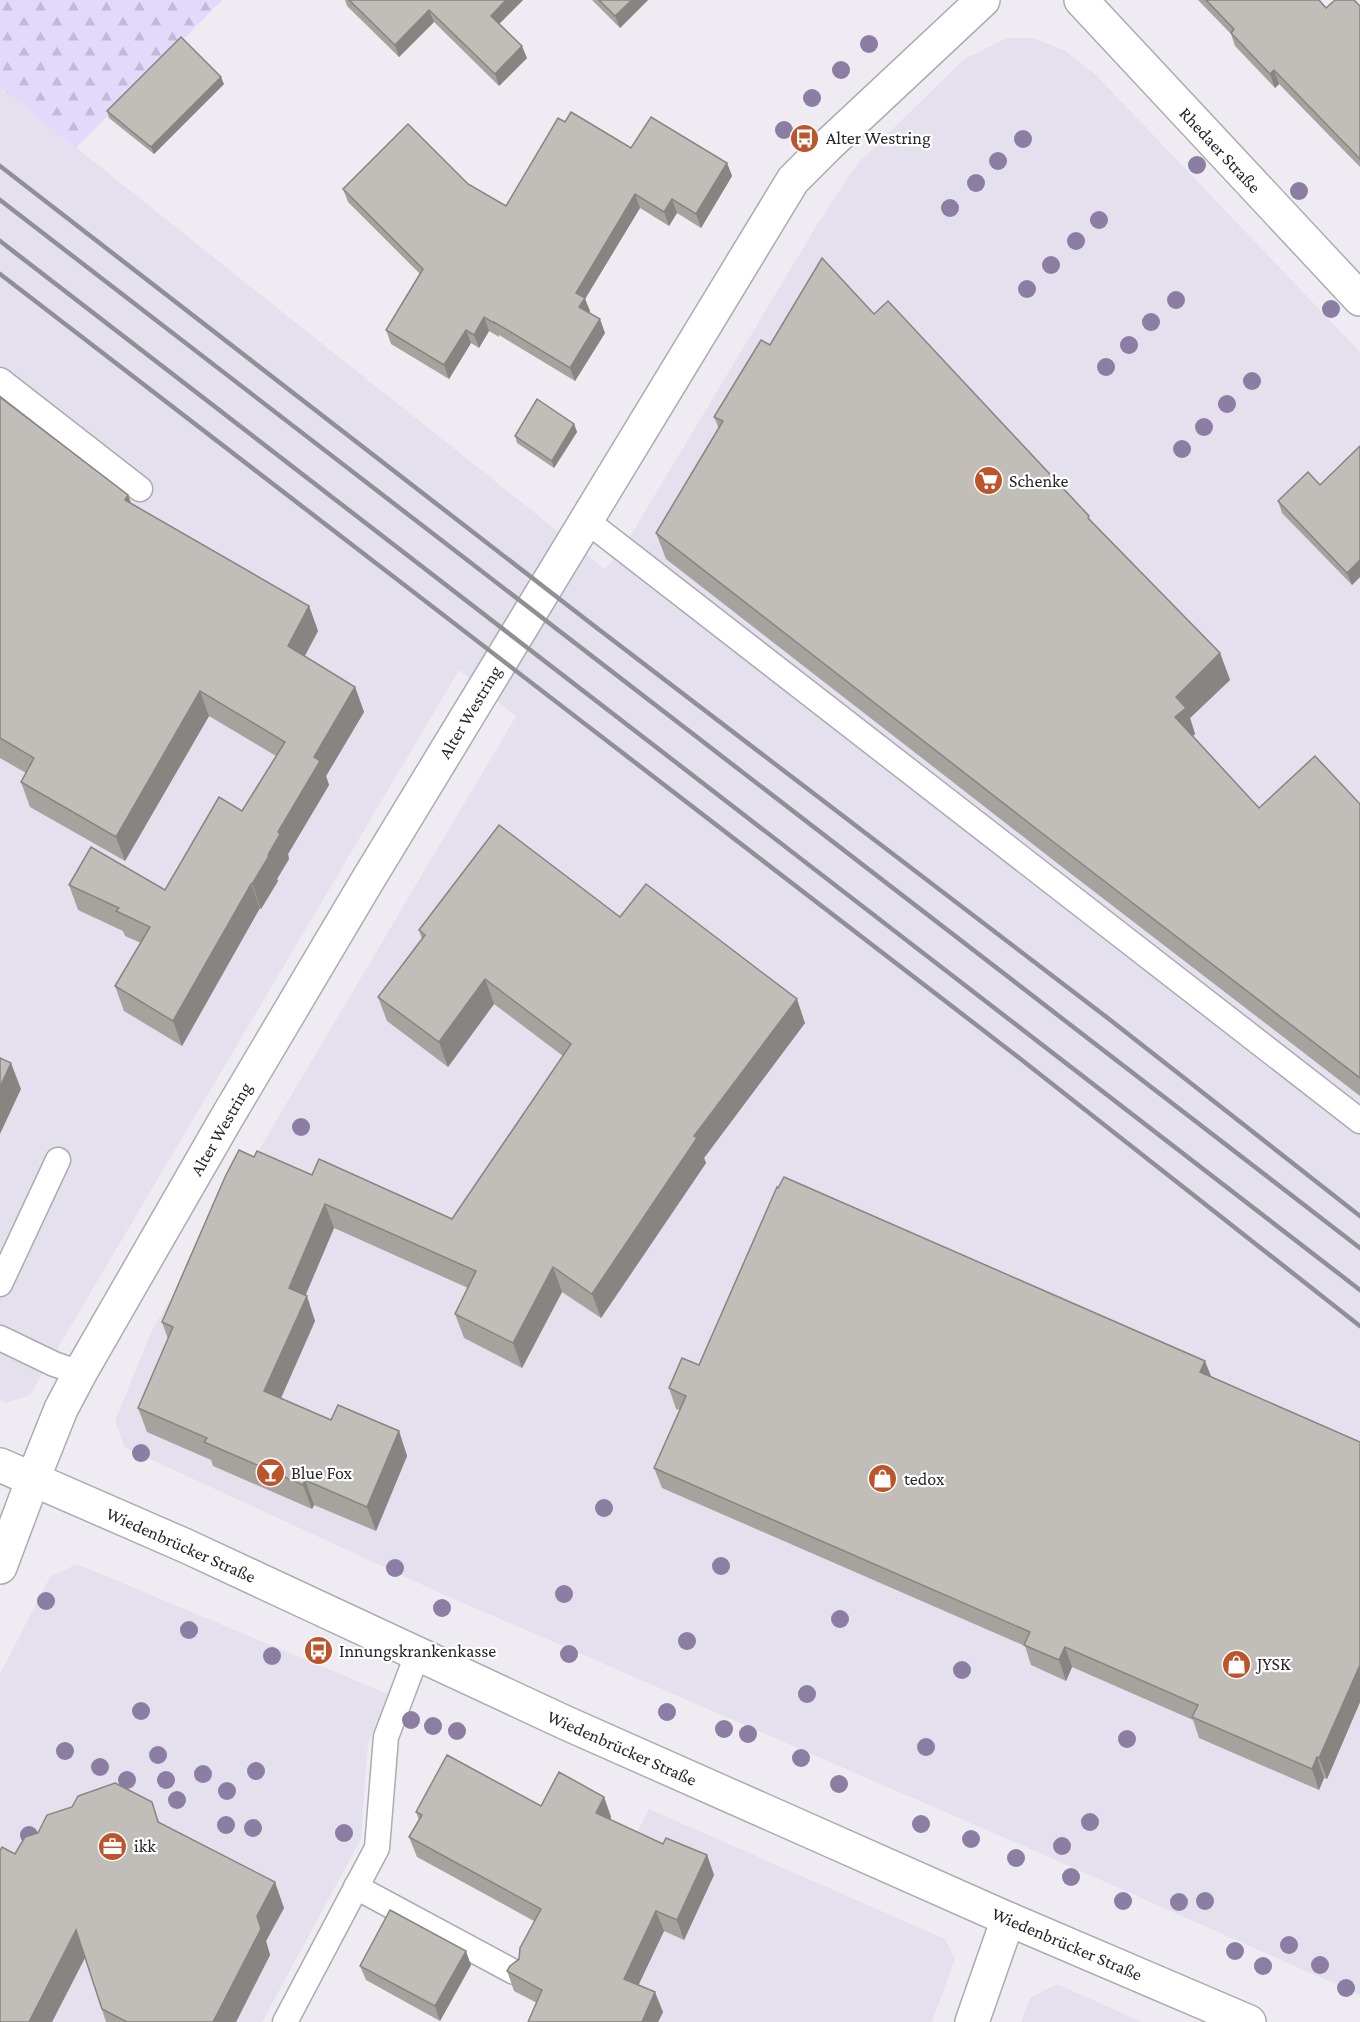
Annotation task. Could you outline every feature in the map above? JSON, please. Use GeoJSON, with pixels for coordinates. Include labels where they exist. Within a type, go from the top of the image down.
{"type":"FeatureCollection","features":[{"type":"Feature","properties":{"kind":"street","name":"Alter Westring"},"geometry":{"type":"LineString","coordinates":[[0,1567],[61,1409],[80,1373],[309,979],[794,180],[827,146],[983,0]]}},
{"type":"Feature","properties":{"kind":"street","name":"Rhedaer Straße"},"geometry":{"type":"LineString","coordinates":[[1081,0],[1360,298]]}},
{"type":"Feature","properties":{"kind":"street","name":"Wiedenbrücker Straße"},"geometry":{"type":"LineString","coordinates":[[0,1465],[186,1546],[577,1728],[1008,1919],[1249,2022]]}},
{"type":"Feature","properties":{"kind":"street"},"geometry":{"type":"LineString","coordinates":[[972,2022],[1008,1919]]}},
{"type":"Feature","properties":{"kind":"lane"},"geometry":{"type":"LineString","coordinates":[[0,380],[140,489]]}},
{"type":"Feature","properties":{"kind":"lane"},"geometry":{"type":"LineString","coordinates":[[587,521],[1360,1121]]}},
{"type":"Feature","properties":{"kind":"lane"},"geometry":{"type":"LineString","coordinates":[[0,1284],[58,1160]]}},
{"type":"Feature","properties":{"kind":"lane"},"geometry":{"type":"LineString","coordinates":[[0,1338],[54,1364],[80,1373]]}},
{"type":"Feature","properties":{"kind":"lane"},"geometry":{"type":"LineString","coordinates":[[285,2022],[377,1848],[386,1737],[417,1655]]}},
{"type":"Feature","properties":{"kind":"lane"},"geometry":{"type":"LineString","coordinates":[[357,1887],[514,1972]]}},
{"type":"Feature","properties":{"kind":"shaded area"},"geometry":{"type":"Polygon","coordinates":[[[1007,38],[1033,38],[1064,50],[1095,74],[1360,352],[1360,1995],[1058,1861],[438,1592],[124,1447],[115,1421],[151,1332],[516,716],[459,670],[30,1395],[6,1403],[0,1400],[0,87],[605,569],[623,548],[817,225],[857,164],[964,59],[1007,38]]]}},
{"type":"Feature","properties":{"kind":"shaded area"},"geometry":{"type":"Polygon","coordinates":[[[77,1564],[390,1695],[368,1743],[361,1839],[262,2022],[0,2022],[0,1674],[50,1577],[77,1564]]]}},
{"type":"Feature","properties":{"kind":"shaded area"},"geometry":{"type":"Polygon","coordinates":[[[649,1809],[945,1939],[955,1959],[932,2022],[544,2022],[580,1943],[649,1809]]]}},
{"type":"Feature","properties":{"kind":"shaded area"},"geometry":{"type":"Polygon","coordinates":[[[1057,1984],[1142,2022],[1021,2022],[1030,1998],[1057,1984]]]}},
{"type":"Feature","properties":{"kind":"green space"},"geometry":{"type":"Polygon","coordinates":[[[0,0],[222,0],[76,148],[0,87],[0,0]]]}},
{"type":"Feature","properties":{"kind":"building"},"geometry":{"type":"Polygon","coordinates":[[[349,0],[506,0],[491,16],[522,46],[495,74],[429,10],[395,45],[349,0]]]}},
{"type":"Feature","properties":{"kind":"building"},"geometry":{"type":"Polygon","coordinates":[[[599,0],[632,0],[615,16],[599,0]]]}},
{"type":"Feature","properties":{"kind":"building"},"geometry":{"type":"Polygon","coordinates":[[[1206,0],[1319,0],[1326,8],[1335,0],[1354,0],[1360,6],[1360,159],[1274,70],[1270,74],[1231,33],[1234,29],[1206,0]]]}},
{"type":"Feature","properties":{"kind":"building"},"geometry":{"type":"Polygon","coordinates":[[[181,37],[221,77],[151,147],[107,111],[181,37]]]}},
{"type":"Feature","properties":{"kind":"building"},"geometry":{"type":"Polygon","coordinates":[[[571,112],[631,148],[651,117],[727,163],[696,214],[672,199],[664,212],[635,194],[576,293],[585,298],[579,307],[600,319],[570,368],[484,317],[474,335],[466,330],[444,365],[386,330],[423,269],[343,189],[408,124],[468,184],[506,206],[558,118],[565,122],[571,112]]]}},
{"type":"Feature","properties":{"kind":"building"},"geometry":{"type":"Polygon","coordinates":[[[822,258],[874,314],[888,301],[1089,516],[1088,518],[1220,653],[1176,697],[1186,708],[1175,717],[1259,808],[1315,756],[1360,804],[1360,1078],[656,533],[723,421],[714,417],[761,340],[770,345],[822,258]]]}},
{"type":"Feature","properties":{"kind":"building"},"geometry":{"type":"Polygon","coordinates":[[[0,397],[128,495],[125,500],[309,606],[288,646],[355,687],[314,757],[320,761],[278,832],[280,834],[269,856],[173,1021],[115,986],[150,927],[116,911],[119,908],[69,885],[91,847],[165,890],[219,797],[242,811],[285,742],[200,691],[116,837],[21,782],[34,758],[0,738],[0,397]]]}},
{"type":"Feature","properties":{"kind":"building"},"geometry":{"type":"Polygon","coordinates":[[[537,399],[574,424],[552,461],[515,436],[537,399]]]}},
{"type":"Feature","properties":{"kind":"building"},"geometry":{"type":"Polygon","coordinates":[[[1360,446],[1360,560],[1347,573],[1278,501],[1308,472],[1320,485],[1360,446]]]}},
{"type":"Feature","properties":{"kind":"building"},"geometry":{"type":"Polygon","coordinates":[[[499,825],[620,917],[646,884],[797,999],[694,1136],[697,1138],[592,1294],[553,1267],[513,1343],[455,1314],[476,1271],[325,1204],[289,1288],[307,1296],[264,1391],[331,1420],[338,1405],[399,1431],[367,1507],[305,1480],[303,1485],[204,1442],[207,1438],[138,1408],[173,1327],[162,1322],[239,1150],[254,1157],[257,1151],[312,1175],[319,1159],[452,1219],[571,1044],[485,979],[439,1042],[378,997],[425,935],[419,930],[499,825]]]}},
{"type":"Feature","properties":{"kind":"building"},"geometry":{"type":"Polygon","coordinates":[[[0,1058],[11,1063],[0,1087],[0,1058]]]}},
{"type":"Feature","properties":{"kind":"building"},"geometry":{"type":"Polygon","coordinates":[[[784,1177],[1205,1361],[1200,1372],[1360,1442],[1360,1665],[1312,1769],[1192,1717],[1198,1705],[1065,1647],[1059,1660],[1024,1645],[1030,1632],[654,1468],[686,1396],[669,1388],[682,1358],[699,1365],[777,1187],[784,1177]]]}},
{"type":"Feature","properties":{"kind":"building"},"geometry":{"type":"Polygon","coordinates":[[[447,1755],[541,1806],[559,1772],[604,1797],[596,1813],[663,1844],[666,1838],[707,1855],[677,1920],[656,1911],[624,1979],[655,1992],[642,2022],[528,2022],[542,1990],[507,1971],[519,1959],[520,1948],[541,1909],[409,1837],[422,1815],[416,1812],[447,1755]]]}},
{"type":"Feature","properties":{"kind":"building"},"geometry":{"type":"Polygon","coordinates":[[[115,1783],[152,1802],[158,1822],[275,1882],[257,1916],[261,1929],[213,2022],[127,2022],[102,2009],[76,1930],[29,2022],[0,2022],[0,1851],[2,1847],[15,1854],[25,1837],[38,1833],[47,1815],[72,1807],[78,1796],[115,1783]]]}},
{"type":"Feature","properties":{"kind":"building"},"geometry":{"type":"Polygon","coordinates":[[[390,1910],[466,1951],[435,2006],[360,1966],[390,1910]]]}},
{"type":"Feature","properties":{"kind":"railway"},"geometry":{"type":"LineString","coordinates":[[0,166],[593,625],[1109,1019],[1360,1216]]}},
{"type":"Feature","properties":{"kind":"railway"},"geometry":{"type":"LineString","coordinates":[[0,200],[1360,1248]]}},
{"type":"Feature","properties":{"kind":"railway"},"geometry":{"type":"LineString","coordinates":[[0,241],[1360,1290]]}},
{"type":"Feature","properties":{"kind":"railway"},"geometry":{"type":"LineString","coordinates":[[0,274],[1018,1057],[1360,1326]]}},
{"type":"Feature","properties":{"kind":"place","name":"Alter Westring"},"geometry":{"type":"Point","coordinates":[805,138]}},
{"type":"Feature","properties":{"kind":"place","name":"Schenke"},"geometry":{"type":"Point","coordinates":[988,481]}},
{"type":"Feature","properties":{"kind":"place","name":"Blue Fox"},"geometry":{"type":"Point","coordinates":[270,1473]}},
{"type":"Feature","properties":{"kind":"place","name":"tedox"},"geometry":{"type":"Point","coordinates":[883,1479]}},
{"type":"Feature","properties":{"kind":"place","name":"Innungskrankenkasse"},"geometry":{"type":"Point","coordinates":[318,1651]}},
{"type":"Feature","properties":{"kind":"place","name":"JYSK"},"geometry":{"type":"Point","coordinates":[1236,1664]}},
{"type":"Feature","properties":{"kind":"place","name":"ikk"},"geometry":{"type":"Point","coordinates":[113,1846]}}]}
